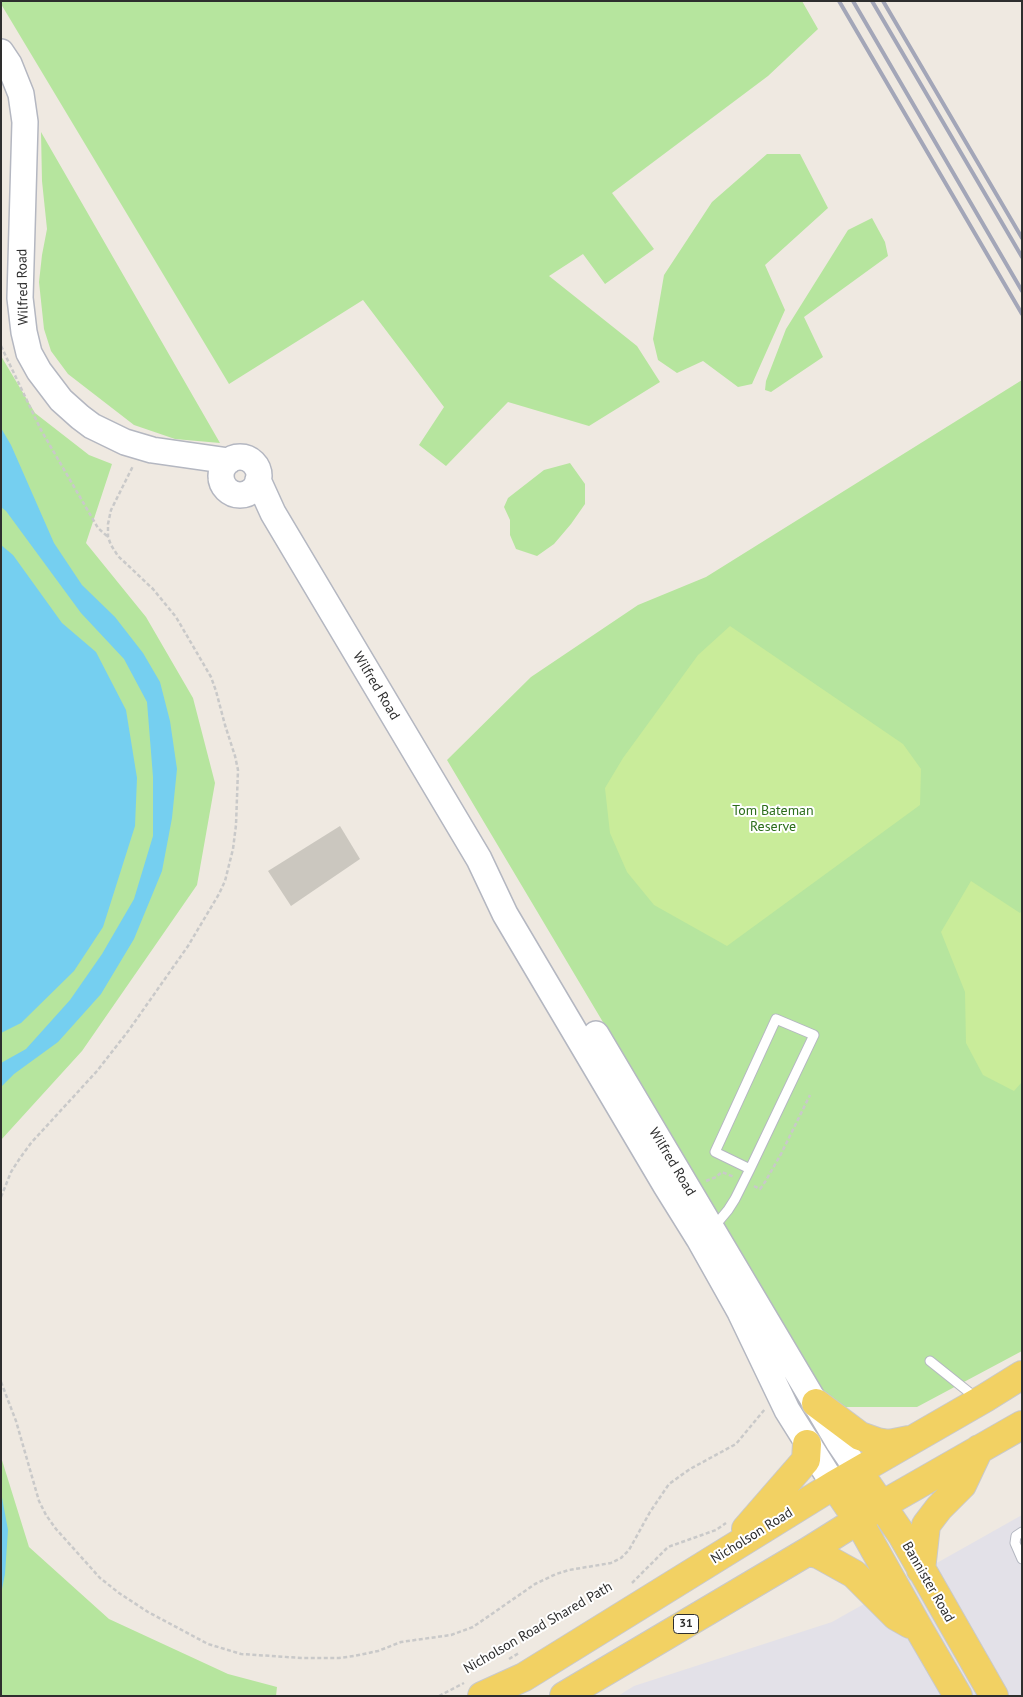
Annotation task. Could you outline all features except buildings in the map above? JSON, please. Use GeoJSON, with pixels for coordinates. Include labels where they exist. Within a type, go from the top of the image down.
{"type":"FeatureCollection","features":[{"type":"Feature","properties":{"kind":"main road","name":"Wilfred Road"},"geometry":{"type":"LineString","coordinates":[[1,52],[9,64],[21,94],[25,122],[20,298],[24,332],[29,353],[39,371],[61,400],[92,426],[125,442],[212,467],[224,486],[229,490],[240,495],[251,493],[273,514],[479,859],[505,914],[666,1186],[705,1234],[816,1403],[858,1471]]}},
{"type":"Feature","properties":{"kind":"main road","name":"Wilfred Road"},"geometry":{"type":"LineString","coordinates":[[705,1234],[787,1410],[834,1485]]}},
{"type":"Feature","properties":{"kind":"main road","name":"Nicholson Road"},"geometry":{"type":"LineString","coordinates":[[476,1688],[524,1677],[834,1485],[1022,1375]]}},
{"type":"Feature","properties":{"kind":"main road"},"geometry":{"type":"LineString","coordinates":[[816,1403],[860,1436],[889,1444],[913,1440]]}},
{"type":"Feature","properties":{"kind":"main road","name":"31"},"geometry":{"type":"LineString","coordinates":[[564,1696],[807,1552],[882,1505],[1022,1425]]}},
{"type":"Feature","properties":{"kind":"main road"},"geometry":{"type":"LineString","coordinates":[[727,1551],[806,1460],[807,1444]]}},
{"type":"Feature","properties":{"kind":"main road"},"geometry":{"type":"LineString","coordinates":[[921,1570],[926,1525],[939,1508],[962,1485],[979,1449]]}},
{"type":"Feature","properties":{"kind":"main road","name":"Bannister Road"},"geometry":{"type":"LineString","coordinates":[[858,1471],[902,1535],[994,1696]]}},
{"type":"Feature","properties":{"kind":"main road"},"geometry":{"type":"LineString","coordinates":[[834,1485],[858,1520],[958,1696]]}},
{"type":"Feature","properties":{"kind":"main road"},"geometry":{"type":"LineString","coordinates":[[807,1552],[818,1554],[854,1574],[896,1616],[919,1629]]}},
{"type":"Feature","properties":{"kind":"lane"},"geometry":{"type":"LineString","coordinates":[[705,1234],[728,1210],[735,1199],[750,1169],[814,1036],[776,1019],[715,1152],[750,1169]]}},
{"type":"Feature","properties":{"kind":"lane"},"geometry":{"type":"LineString","coordinates":[[930,1361],[970,1394],[985,1398]]}},
{"type":"Feature","properties":{"kind":"lane"},"geometry":{"type":"LineString","coordinates":[[1022,1532],[1016,1536],[1015,1543],[1022,1559]]}},
{"type":"Feature","properties":{"kind":"path"},"geometry":{"type":"LineString","coordinates":[[1,346],[41,430],[98,528],[108,536]]}},
{"type":"Feature","properties":{"kind":"path"},"geometry":{"type":"LineString","coordinates":[[1,1198],[11,1172],[31,1143],[97,1071],[129,1030],[188,946],[219,894],[225,881],[233,849],[238,770],[211,676],[176,616],[153,589],[118,556],[111,546],[108,536],[108,524],[112,510],[134,462]]}},
{"type":"Feature","properties":{"kind":"path"},"geometry":{"type":"LineString","coordinates":[[212,467],[211,480],[215,491],[225,499],[251,493]]}},
{"type":"Feature","properties":{"kind":"path"},"geometry":{"type":"LineString","coordinates":[[752,1185],[760,1189],[765,1182],[810,1095]]}},
{"type":"Feature","properties":{"kind":"path"},"geometry":{"type":"LineString","coordinates":[[701,1184],[722,1172],[737,1178]]}},
{"type":"Feature","properties":{"kind":"path"},"geometry":{"type":"LineString","coordinates":[[1,1382],[16,1422],[39,1501],[46,1515],[56,1529],[100,1578],[148,1612],[208,1644],[241,1654],[302,1658],[354,1656],[378,1651],[401,1642],[451,1635],[473,1627],[535,1584],[556,1574],[612,1562],[621,1558],[629,1550],[650,1512],[669,1484],[690,1469],[736,1444],[756,1418],[770,1406]]}},
{"type":"Feature","properties":{"kind":"path","name":"Nicholson Road Shared Path"},"geometry":{"type":"LineString","coordinates":[[630,1586],[668,1547],[716,1530],[728,1521]]}},
{"type":"Feature","properties":{"kind":"path","name":"Nicholson Road Shared Path"},"geometry":{"type":"LineString","coordinates":[[504,1662],[520,1653]]}},
{"type":"Feature","properties":{"kind":"path","name":"Nicholson Road Shared Path"},"geometry":{"type":"LineString","coordinates":[[439,1696],[476,1688]]}},
{"type":"Feature","properties":{"kind":"shaded area"},"geometry":{"type":"Polygon","coordinates":[[[1022,1515],[1022,1696],[618,1696],[634,1686],[832,1622],[1022,1515]]]}},
{"type":"Feature","properties":{"kind":"green space"},"geometry":{"type":"Polygon","coordinates":[[[1,1],[802,1],[818,29],[768,76],[612,193],[654,249],[605,284],[583,254],[549,276],[637,346],[660,382],[589,426],[508,402],[446,466],[419,445],[444,407],[363,300],[229,384],[1,4],[1,1]]]}},
{"type":"Feature","properties":{"kind":"green space"},"geometry":{"type":"Polygon","coordinates":[[[41,132],[220,443],[175,439],[134,425],[68,374],[51,351],[44,329],[39,282],[47,229],[42,181],[41,132]]]}},
{"type":"Feature","properties":{"kind":"green space"},"geometry":{"type":"Polygon","coordinates":[[[767,154],[800,154],[828,208],[765,265],[785,310],[752,384],[738,387],[703,361],[677,373],[658,360],[653,339],[664,275],[712,202],[767,154]]]}},
{"type":"Feature","properties":{"kind":"green space"},"geometry":{"type":"Polygon","coordinates":[[[872,218],[885,242],[888,256],[804,317],[823,357],[771,392],[765,390],[766,381],[786,329],[848,230],[872,218]]]}},
{"type":"Feature","properties":{"kind":"green space"},"geometry":{"type":"Polygon","coordinates":[[[1,356],[35,413],[89,455],[112,464],[86,543],[146,617],[193,698],[215,783],[197,885],[82,1051],[1,1140],[1,356]]]}},
{"type":"Feature","properties":{"kind":"green space","name":"Tom Bateman Reserve"},"geometry":{"type":"Polygon","coordinates":[[[1022,380],[1022,1351],[917,1407],[834,1407],[804,1360],[447,760],[531,677],[638,605],[706,577],[1022,380]]]}},
{"type":"Feature","properties":{"kind":"green space"},"geometry":{"type":"Polygon","coordinates":[[[570,463],[585,484],[585,504],[554,544],[537,556],[516,549],[510,535],[510,520],[504,507],[508,498],[544,470],[570,463]]]}},
{"type":"Feature","properties":{"kind":"green space"},"geometry":{"type":"Polygon","coordinates":[[[730,626],[903,744],[921,769],[920,805],[727,946],[654,905],[627,872],[610,833],[605,788],[623,758],[698,655],[730,626]]]}},
{"type":"Feature","properties":{"kind":"green space"},"geometry":{"type":"Polygon","coordinates":[[[971,881],[1020,913],[1022,911],[1022,1082],[1014,1091],[983,1075],[966,1043],[965,992],[941,932],[971,881]]]}},
{"type":"Feature","properties":{"kind":"green space"},"geometry":{"type":"Polygon","coordinates":[[[1,1457],[29,1547],[109,1619],[228,1674],[277,1687],[276,1696],[1,1695],[1,1457]]]}},
{"type":"Feature","properties":{"kind":"water"},"geometry":{"type":"Polygon","coordinates":[[[1,428],[11,445],[54,543],[82,585],[115,617],[143,653],[160,682],[170,721],[177,769],[172,818],[162,871],[134,939],[101,994],[58,1042],[14,1074],[1,1087],[1,1063],[26,1049],[70,1000],[102,954],[134,899],[153,836],[153,777],[147,702],[124,659],[81,613],[6,511],[1,507],[1,428]]]}},
{"type":"Feature","properties":{"kind":"water"},"geometry":{"type":"Polygon","coordinates":[[[1,545],[13,555],[62,623],[96,652],[126,710],[137,778],[135,826],[103,927],[74,971],[21,1023],[1,1033],[1,545]]]}},
{"type":"Feature","properties":{"kind":"water"},"geometry":{"type":"Polygon","coordinates":[[[1,1492],[8,1530],[5,1574],[1,1594],[1,1492]]]}},
{"type":"Feature","properties":{"kind":"railway"},"geometry":{"type":"LineString","coordinates":[[839,1],[1022,314]]}},
{"type":"Feature","properties":{"kind":"railway"},"geometry":{"type":"LineString","coordinates":[[853,1],[1022,291]]}},
{"type":"Feature","properties":{"kind":"railway"},"geometry":{"type":"LineString","coordinates":[[872,1],[1022,257]]}},
{"type":"Feature","properties":{"kind":"railway"},"geometry":{"type":"LineString","coordinates":[[883,1],[1022,238]]}}]}
